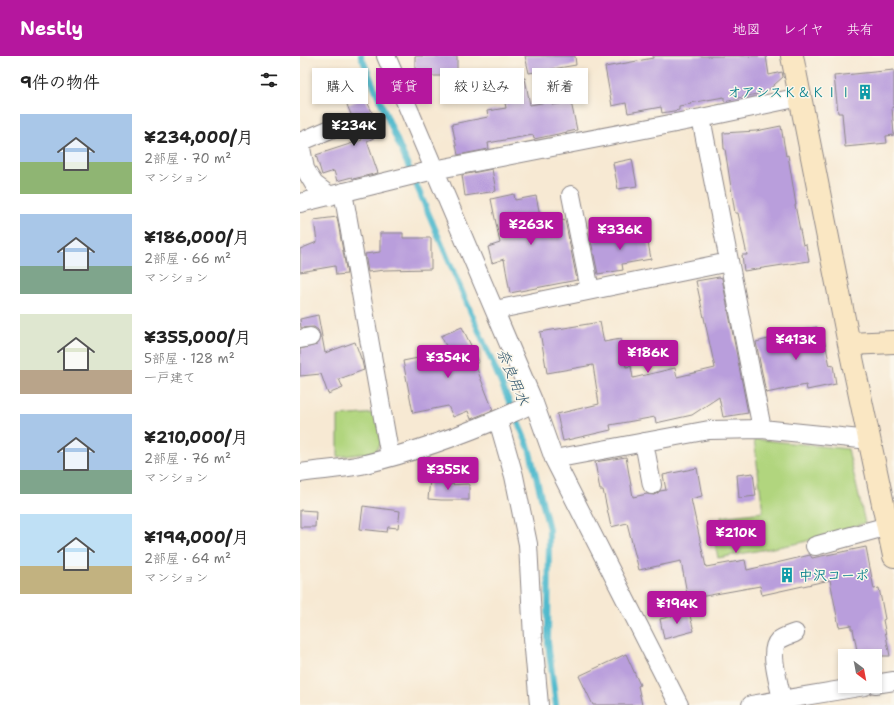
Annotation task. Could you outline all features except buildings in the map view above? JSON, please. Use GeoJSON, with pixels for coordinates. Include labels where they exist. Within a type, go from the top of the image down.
{"type":"FeatureCollection","features":[{"type":"Feature","properties":{"kind":"street"},"geometry":{"type":"LineString","coordinates":[[386,56],[534,403],[554,459],[679,705]]}},
{"type":"Feature","properties":{"kind":"street"},"geometry":{"type":"LineString","coordinates":[[792,56],[849,344],[894,556]]}},
{"type":"Feature","properties":{"kind":"street"},"geometry":{"type":"LineString","coordinates":[[300,204],[434,170],[701,118],[800,96]]}},
{"type":"Feature","properties":{"kind":"street"},"geometry":{"type":"LineString","coordinates":[[701,118],[762,429]]}},
{"type":"Feature","properties":{"kind":"street"},"geometry":{"type":"LineString","coordinates":[[336,194],[314,184],[305,169],[300,142],[340,125]]}},
{"type":"Feature","properties":{"kind":"street"},"geometry":{"type":"LineString","coordinates":[[336,194],[390,457]]}},
{"type":"Feature","properties":{"kind":"street"},"geometry":{"type":"LineString","coordinates":[[571,195],[590,290]]}},
{"type":"Feature","properties":{"kind":"street"},"geometry":{"type":"LineString","coordinates":[[495,310],[729,262]]}},
{"type":"Feature","properties":{"kind":"street"},"geometry":{"type":"LineString","coordinates":[[849,344],[894,342]]}},
{"type":"Feature","properties":{"kind":"street"},"geometry":{"type":"LineString","coordinates":[[300,472],[359,465],[404,454],[498,420],[534,403]]}},
{"type":"Feature","properties":{"kind":"street"},"geometry":{"type":"LineString","coordinates":[[498,420],[514,476],[528,544],[533,638],[539,705]]}},
{"type":"Feature","properties":{"kind":"street"},"geometry":{"type":"LineString","coordinates":[[554,459],[709,430],[762,429],[870,440]]}},
{"type":"Feature","properties":{"kind":"street"},"geometry":{"type":"LineString","coordinates":[[644,442],[652,486]]}},
{"type":"Feature","properties":{"kind":"street"},"geometry":{"type":"LineString","coordinates":[[815,546],[888,526]]}},
{"type":"Feature","properties":{"kind":"street"},"geometry":{"type":"LineString","coordinates":[[782,700],[775,666],[774,650],[778,642],[795,633]]}},
{"type":"Feature","properties":{"kind":"street"},"geometry":{"type":"LineString","coordinates":[[882,683],[894,681]]}},
{"type":"Feature","properties":{"kind":"street"},"geometry":{"type":"LineString","coordinates":[[751,705],[838,691]]}},
{"type":"Feature","properties":{"kind":"green space"},"geometry":{"type":"Polygon","coordinates":[[[377,413],[381,443],[375,452],[338,457],[338,416],[377,413]]]}},
{"type":"Feature","properties":{"kind":"green space"},"geometry":{"type":"Polygon","coordinates":[[[754,439],[848,449],[865,523],[800,543],[718,558],[713,532],[724,532],[721,517],[763,512],[754,439]]]}},
{"type":"Feature","properties":{"kind":"waterway","name":"奈良用水"},"geometry":{"type":"LineString","coordinates":[[361,56],[529,448],[549,529],[548,642],[556,705]]}},
{"type":"Feature","properties":{"kind":"place","name":"オアシスＫ＆ＫＩＩ"},"geometry":{"type":"Point","coordinates":[865,92]}},
{"type":"Feature","properties":{"kind":"place","name":"中沢コーポ"},"geometry":{"type":"Point","coordinates":[787,575]}}]}
